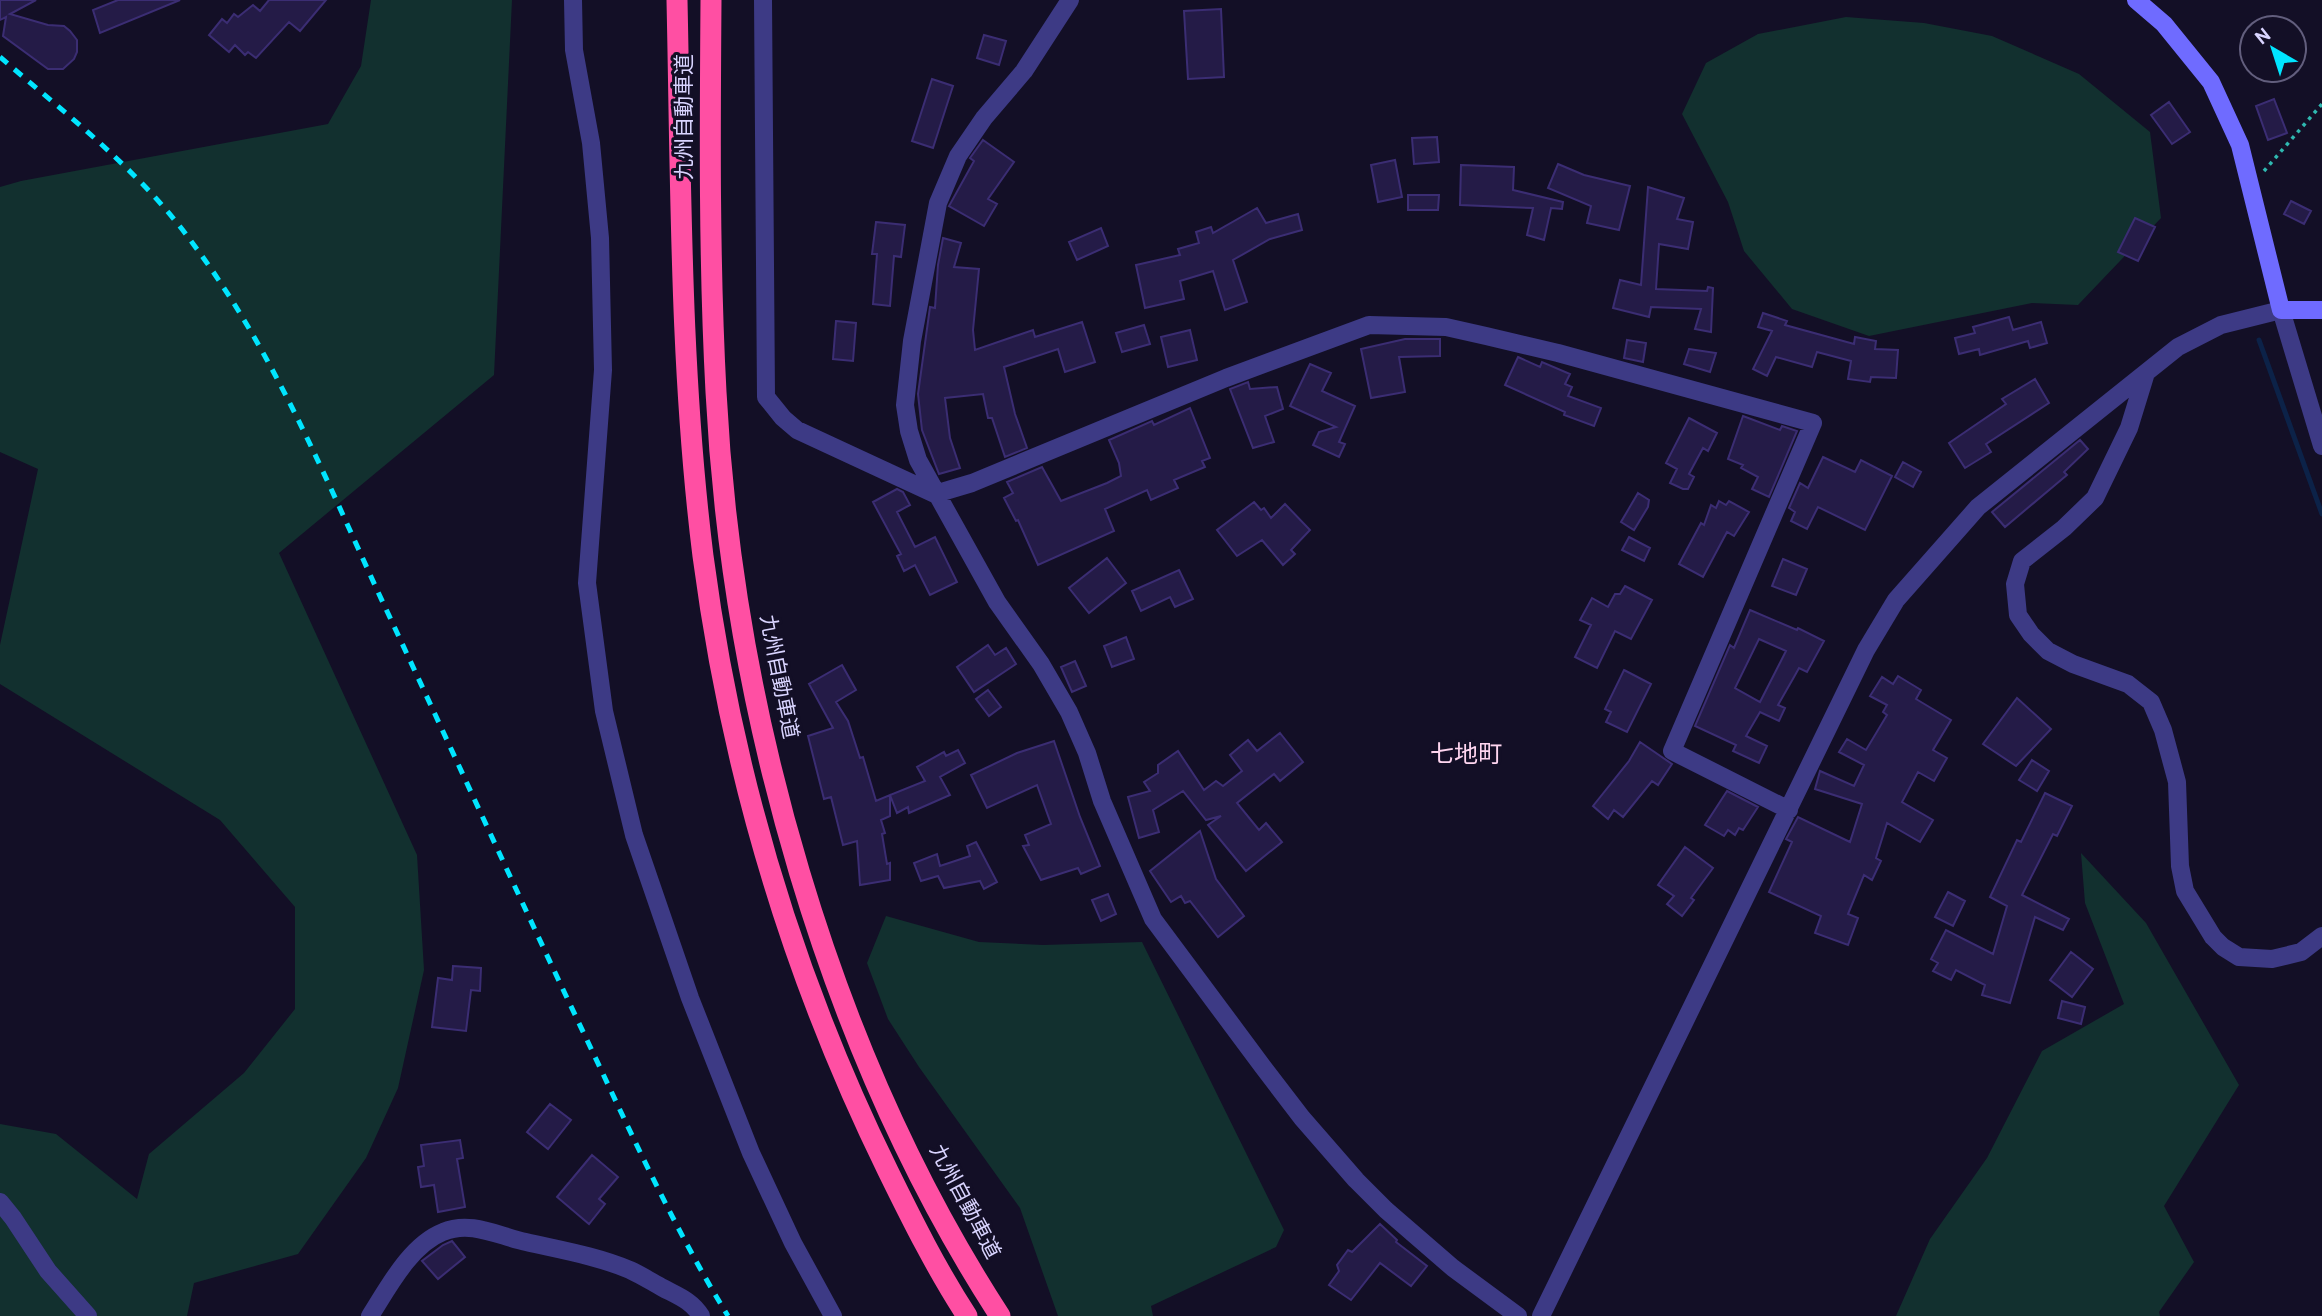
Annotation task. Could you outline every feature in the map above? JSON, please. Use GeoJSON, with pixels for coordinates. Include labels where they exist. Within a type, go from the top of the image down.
{"type":"FeatureCollection","features":[{"type":"Feature","properties":{"kind":"highway","name":"九州自動車道"},"geometry":{"type":"LineString","coordinates":[[677,0],[688,400],[703,555],[725,697],[776,891],[813,999],[855,1103],[907,1209],[967,1316]]}},
{"type":"Feature","properties":{"kind":"highway","name":"九州自動車道"},"geometry":{"type":"LineString","coordinates":[[711,0],[709,198],[716,395],[731,553],[753,689],[784,816],[838,988],[880,1091],[931,1198],[1000,1316]]}},
{"type":"Feature","properties":{"kind":"main road"},"geometry":{"type":"LineString","coordinates":[[2136,0],[2164,24],[2211,82],[2240,145],[2281,310],[2322,310]]}},
{"type":"Feature","properties":{"kind":"street"},"geometry":{"type":"LineString","coordinates":[[573,0],[574,50],[591,143],[600,238],[603,370],[587,583],[604,711],[634,835],[690,998],[751,1153],[793,1243],[833,1316]]}},
{"type":"Feature","properties":{"kind":"street"},"geometry":{"type":"LineString","coordinates":[[763,0],[766,397],[797,430],[935,494],[972,483],[1226,378],[1369,325],[1446,327],[1558,353],[1813,423],[1671,751],[1789,810]]}},
{"type":"Feature","properties":{"kind":"street"},"geometry":{"type":"LineString","coordinates":[[1070,0],[1024,71],[984,118],[958,156],[938,203],[912,341],[905,405],[908,431],[918,460],[935,494],[997,602],[1041,664],[1069,712],[1087,753],[1102,801],[1153,919],[1286,1098],[1356,1180],[1453,1268],[1518,1316]]}},
{"type":"Feature","properties":{"kind":"street"},"geometry":{"type":"LineString","coordinates":[[1541,1316],[1866,650],[1896,600],[1979,507],[2178,347],[2221,325],[2281,310],[2322,446]]}},
{"type":"Feature","properties":{"kind":"street"},"geometry":{"type":"LineString","coordinates":[[2145,376],[2129,429],[2095,498],[2056,535],[2022,561],[2015,584],[2018,615],[2031,634],[2048,651],[2073,664],[2128,684],[2151,702],[2177,782],[2180,866],[2185,891],[2213,937],[2238,957],[2272,959],[2301,951],[2322,936]]}},
{"type":"Feature","properties":{"kind":"street"},"geometry":{"type":"LineString","coordinates":[[0,1202],[48,1271],[88,1316]]}},
{"type":"Feature","properties":{"kind":"street"},"geometry":{"type":"LineString","coordinates":[[370,1316],[396,1274],[426,1243],[440,1233],[461,1226],[480,1228],[572,1251],[630,1270],[694,1305],[701,1316]]}},
{"type":"Feature","properties":{"kind":"path"},"geometry":{"type":"LineString","coordinates":[[2251,186],[2322,104]]}},
{"type":"Feature","properties":{"kind":"green space"},"geometry":{"type":"Polygon","coordinates":[[[371,0],[512,0],[494,375],[279,553],[417,855],[424,970],[398,1088],[366,1158],[298,1254],[194,1283],[187,1316],[0,1316],[0,1124],[56,1134],[137,1199],[149,1154],[244,1073],[295,1009],[295,907],[220,820],[0,684],[0,645],[38,469],[0,452],[0,187],[328,124],[361,66],[371,0]]]}},
{"type":"Feature","properties":{"kind":"green space"},"geometry":{"type":"Polygon","coordinates":[[[1846,17],[1924,23],[1992,36],[2079,74],[2150,132],[2161,218],[2078,305],[2032,303],[1869,336],[1792,309],[1744,251],[1728,202],[1682,114],[1706,63],[1758,34],[1846,17]]]}},
{"type":"Feature","properties":{"kind":"green space"},"geometry":{"type":"Polygon","coordinates":[[[2081,853],[2146,923],[2239,1085],[2164,1206],[2194,1262],[2159,1312],[2160,1316],[1896,1316],[1930,1239],[1987,1158],[2042,1051],[2124,1004],[2085,903],[2081,853]]]}},
{"type":"Feature","properties":{"kind":"green space"},"geometry":{"type":"Polygon","coordinates":[[[886,916],[979,942],[1043,945],[1142,942],[1284,1230],[1276,1247],[1151,1306],[1153,1316],[1058,1316],[1020,1208],[888,1019],[867,963],[886,916]]]}},
{"type":"Feature","properties":{"kind":"building"},"geometry":{"type":"Polygon","coordinates":[[[0,0],[36,0],[10,14],[48,25],[64,26],[77,40],[74,59],[63,69],[48,69],[3,36],[6,17],[0,20],[0,0]]]}},
{"type":"Feature","properties":{"kind":"building"},"geometry":{"type":"Polygon","coordinates":[[[118,0],[180,0],[100,33],[93,10],[118,0]]]}},
{"type":"Feature","properties":{"kind":"building"},"geometry":{"type":"Polygon","coordinates":[[[269,0],[326,0],[300,31],[289,22],[256,58],[248,52],[245,55],[235,45],[229,52],[209,35],[222,19],[227,23],[234,14],[238,17],[253,5],[260,11],[269,0]]]}},
{"type":"Feature","properties":{"kind":"building"},"geometry":{"type":"Polygon","coordinates":[[[1221,9],[1224,77],[1188,79],[1184,11],[1221,9]]]}},
{"type":"Feature","properties":{"kind":"building"},"geometry":{"type":"Polygon","coordinates":[[[984,35],[1006,41],[999,65],[977,58],[984,35]]]}},
{"type":"Feature","properties":{"kind":"building"},"geometry":{"type":"Polygon","coordinates":[[[932,79],[953,86],[933,148],[912,141],[932,79]]]}},
{"type":"Feature","properties":{"kind":"building"},"geometry":{"type":"Polygon","coordinates":[[[2274,99],[2287,133],[2268,140],[2256,106],[2274,99]]]}},
{"type":"Feature","properties":{"kind":"building"},"geometry":{"type":"Polygon","coordinates":[[[2169,102],[2190,132],[2172,144],[2151,115],[2169,102]]]}},
{"type":"Feature","properties":{"kind":"building"},"geometry":{"type":"Polygon","coordinates":[[[1437,137],[1439,162],[1414,164],[1412,138],[1437,137]]]}},
{"type":"Feature","properties":{"kind":"building"},"geometry":{"type":"Polygon","coordinates":[[[983,140],[1014,162],[988,199],[997,204],[984,226],[949,206],[974,161],[970,158],[983,140]]]}},
{"type":"Feature","properties":{"kind":"building"},"geometry":{"type":"Polygon","coordinates":[[[1395,160],[1402,197],[1378,202],[1371,165],[1395,160]]]}},
{"type":"Feature","properties":{"kind":"building"},"geometry":{"type":"Polygon","coordinates":[[[1558,164],[1584,175],[1630,186],[1619,230],[1587,223],[1591,206],[1548,188],[1558,164]]]}},
{"type":"Feature","properties":{"kind":"building"},"geometry":{"type":"Polygon","coordinates":[[[1461,165],[1514,167],[1513,190],[1563,202],[1562,209],[1551,208],[1544,240],[1527,235],[1533,208],[1460,205],[1461,165]]]}},
{"type":"Feature","properties":{"kind":"building"},"geometry":{"type":"Polygon","coordinates":[[[1648,187],[1684,198],[1677,219],[1693,222],[1688,249],[1659,244],[1656,289],[1707,291],[1708,287],[1713,288],[1711,332],[1695,329],[1701,309],[1651,307],[1649,317],[1613,308],[1620,280],[1641,285],[1648,187]]]}},
{"type":"Feature","properties":{"kind":"building"},"geometry":{"type":"Polygon","coordinates":[[[1408,195],[1439,195],[1438,210],[1408,210],[1408,195]]]}},
{"type":"Feature","properties":{"kind":"building"},"geometry":{"type":"Polygon","coordinates":[[[2291,201],[2311,211],[2304,224],[2284,214],[2291,201]]]}},
{"type":"Feature","properties":{"kind":"building"},"geometry":{"type":"Polygon","coordinates":[[[1257,208],[1266,223],[1298,214],[1302,230],[1270,239],[1233,260],[1247,302],[1225,310],[1213,271],[1180,281],[1184,299],[1145,308],[1136,265],[1180,255],[1178,249],[1199,243],[1196,232],[1211,227],[1213,233],[1257,208]]]}},
{"type":"Feature","properties":{"kind":"building"},"geometry":{"type":"Polygon","coordinates":[[[2135,218],[2155,227],[2138,261],[2118,252],[2135,218]]]}},
{"type":"Feature","properties":{"kind":"building"},"geometry":{"type":"Polygon","coordinates":[[[876,222],[905,225],[901,257],[894,256],[890,306],[873,304],[877,254],[872,254],[876,222]]]}},
{"type":"Feature","properties":{"kind":"building"},"geometry":{"type":"Polygon","coordinates":[[[1101,228],[1108,246],[1077,260],[1069,242],[1101,228]]]}},
{"type":"Feature","properties":{"kind":"building"},"geometry":{"type":"Polygon","coordinates":[[[943,238],[961,243],[954,267],[979,269],[973,330],[975,350],[1033,330],[1035,337],[1082,322],[1095,362],[1065,372],[1058,349],[1004,367],[1015,414],[1027,448],[1005,457],[992,418],[988,418],[983,394],[945,398],[950,438],[960,468],[939,474],[922,430],[918,394],[930,307],[935,308],[943,238]]]}},
{"type":"Feature","properties":{"kind":"building"},"geometry":{"type":"Polygon","coordinates":[[[1763,313],[1787,321],[1785,325],[1854,344],[1855,337],[1876,341],[1875,349],[1898,350],[1896,378],[1871,377],[1870,382],[1848,379],[1851,361],[1817,352],[1812,367],[1776,357],[1767,376],[1753,369],[1772,331],[1758,327],[1763,313]]]}},
{"type":"Feature","properties":{"kind":"building"},"geometry":{"type":"Polygon","coordinates":[[[2009,317],[2013,330],[2041,322],[2047,343],[2030,348],[2028,341],[1980,355],[1979,349],[1959,354],[1955,338],[1975,333],[1973,327],[2009,317]]]}},
{"type":"Feature","properties":{"kind":"building"},"geometry":{"type":"Polygon","coordinates":[[[836,321],[856,323],[853,361],[833,359],[836,321]]]}},
{"type":"Feature","properties":{"kind":"building"},"geometry":{"type":"Polygon","coordinates":[[[1144,325],[1150,344],[1122,352],[1116,333],[1144,325]]]}},
{"type":"Feature","properties":{"kind":"building"},"geometry":{"type":"Polygon","coordinates":[[[1190,330],[1197,360],[1168,367],[1161,337],[1190,330]]]}},
{"type":"Feature","properties":{"kind":"building"},"geometry":{"type":"Polygon","coordinates":[[[1405,339],[1440,339],[1440,356],[1399,357],[1405,392],[1371,398],[1361,349],[1405,339]]]}},
{"type":"Feature","properties":{"kind":"building"},"geometry":{"type":"Polygon","coordinates":[[[1627,340],[1646,343],[1643,362],[1624,358],[1627,340]]]}},
{"type":"Feature","properties":{"kind":"building"},"geometry":{"type":"Polygon","coordinates":[[[1689,349],[1716,353],[1710,372],[1684,364],[1689,349]]]}},
{"type":"Feature","properties":{"kind":"building"},"geometry":{"type":"Polygon","coordinates":[[[1518,357],[1540,367],[1542,362],[1570,374],[1565,384],[1572,387],[1568,396],[1601,408],[1594,426],[1564,415],[1565,412],[1505,385],[1518,357]]]}},
{"type":"Feature","properties":{"kind":"building"},"geometry":{"type":"Polygon","coordinates":[[[1310,364],[1331,373],[1322,391],[1355,406],[1339,442],[1345,444],[1339,457],[1313,445],[1319,432],[1336,427],[1290,406],[1310,364]]]}},
{"type":"Feature","properties":{"kind":"building"},"geometry":{"type":"Polygon","coordinates":[[[2035,379],[2049,403],[1986,444],[1991,452],[1965,468],[1949,443],[2006,404],[2002,399],[2035,379]]]}},
{"type":"Feature","properties":{"kind":"building"},"geometry":{"type":"Polygon","coordinates":[[[1248,382],[1250,389],[1277,387],[1283,409],[1265,416],[1274,442],[1253,448],[1230,389],[1248,382]]]}},
{"type":"Feature","properties":{"kind":"building"},"geometry":{"type":"Polygon","coordinates":[[[1190,408],[1210,458],[1202,461],[1205,467],[1174,480],[1178,488],[1151,500],[1147,490],[1105,509],[1114,531],[1038,565],[1018,520],[1016,521],[1004,498],[1013,493],[1007,482],[1042,467],[1061,501],[1107,483],[1121,476],[1119,463],[1109,440],[1152,421],[1154,425],[1190,408]]]}},
{"type":"Feature","properties":{"kind":"building"},"geometry":{"type":"Polygon","coordinates":[[[1743,416],[1780,430],[1782,426],[1797,431],[1769,497],[1752,489],[1758,477],[1741,468],[1743,465],[1728,459],[1743,416]]]}},
{"type":"Feature","properties":{"kind":"building"},"geometry":{"type":"Polygon","coordinates":[[[1689,418],[1717,433],[1708,451],[1703,448],[1689,474],[1694,477],[1688,489],[1683,489],[1670,483],[1677,469],[1666,463],[1689,418]]]}},
{"type":"Feature","properties":{"kind":"building"},"geometry":{"type":"Polygon","coordinates":[[[2080,440],[2088,449],[2064,472],[2067,475],[2005,527],[1992,512],[2080,440]]]}},
{"type":"Feature","properties":{"kind":"building"},"geometry":{"type":"Polygon","coordinates":[[[1823,457],[1855,472],[1861,460],[1892,476],[1865,530],[1818,507],[1807,529],[1791,521],[1795,512],[1789,508],[1800,483],[1808,488],[1823,457]]]}},
{"type":"Feature","properties":{"kind":"building"},"geometry":{"type":"Polygon","coordinates":[[[1903,462],[1921,472],[1913,487],[1895,477],[1903,462]]]}},
{"type":"Feature","properties":{"kind":"building"},"geometry":{"type":"Polygon","coordinates":[[[897,489],[903,492],[910,505],[897,512],[915,547],[935,537],[957,582],[930,595],[915,565],[904,571],[897,556],[901,554],[873,502],[897,489]]]}},
{"type":"Feature","properties":{"kind":"building"},"geometry":{"type":"Polygon","coordinates":[[[1638,493],[1649,500],[1648,507],[1634,530],[1621,522],[1638,493]]]}},
{"type":"Feature","properties":{"kind":"building"},"geometry":{"type":"Polygon","coordinates":[[[1719,501],[1726,505],[1729,501],[1749,512],[1734,536],[1727,532],[1703,577],[1679,564],[1701,523],[1704,525],[1711,505],[1716,508],[1719,501]]]}},
{"type":"Feature","properties":{"kind":"building"},"geometry":{"type":"Polygon","coordinates":[[[1254,502],[1261,510],[1264,508],[1271,518],[1285,504],[1310,530],[1291,550],[1295,554],[1283,565],[1262,540],[1237,556],[1217,530],[1254,502]]]}},
{"type":"Feature","properties":{"kind":"building"},"geometry":{"type":"Polygon","coordinates":[[[1629,537],[1650,548],[1644,561],[1622,550],[1629,537]]]}},
{"type":"Feature","properties":{"kind":"building"},"geometry":{"type":"Polygon","coordinates":[[[1107,558],[1126,583],[1089,613],[1069,588],[1107,558]]]}},
{"type":"Feature","properties":{"kind":"building"},"geometry":{"type":"Polygon","coordinates":[[[1783,559],[1807,569],[1796,595],[1772,586],[1783,559]]]}},
{"type":"Feature","properties":{"kind":"building"},"geometry":{"type":"Polygon","coordinates":[[[1179,570],[1193,599],[1175,607],[1170,597],[1141,611],[1132,591],[1179,570]]]}},
{"type":"Feature","properties":{"kind":"building"},"geometry":{"type":"Polygon","coordinates":[[[1625,586],[1652,600],[1631,639],[1615,631],[1597,668],[1575,657],[1591,625],[1580,620],[1592,598],[1608,607],[1615,594],[1620,594],[1625,586]]]}},
{"type":"Feature","properties":{"kind":"building"},"geometry":{"type":"Polygon","coordinates":[[[1750,610],[1824,641],[1807,672],[1799,668],[1778,705],[1785,708],[1779,721],[1760,712],[1746,736],[1767,746],[1759,763],[1733,751],[1736,745],[1695,726],[1730,645],[1734,648],[1750,610]],[[1759,639],[1735,688],[1760,702],[1786,651],[1759,639]]]}},
{"type":"Feature","properties":{"kind":"building"},"geometry":{"type":"Polygon","coordinates":[[[1126,637],[1134,659],[1112,667],[1104,646],[1126,637]]]}},
{"type":"Feature","properties":{"kind":"building"},"geometry":{"type":"Polygon","coordinates":[[[988,645],[995,655],[1006,648],[1016,664],[974,692],[957,667],[988,645]]]}},
{"type":"Feature","properties":{"kind":"building"},"geometry":{"type":"Polygon","coordinates":[[[1075,661],[1086,686],[1072,692],[1061,667],[1075,661]]]}},
{"type":"Feature","properties":{"kind":"building"},"geometry":{"type":"Polygon","coordinates":[[[842,665],[856,690],[836,702],[848,721],[860,758],[863,757],[876,801],[890,795],[890,816],[881,820],[885,833],[882,834],[887,864],[890,863],[890,880],[860,885],[857,841],[843,845],[831,797],[824,799],[808,736],[833,728],[809,684],[842,665]]]}},
{"type":"Feature","properties":{"kind":"building"},"geometry":{"type":"Polygon","coordinates":[[[1624,670],[1651,684],[1627,732],[1606,722],[1611,712],[1605,709],[1624,670]]]}},
{"type":"Feature","properties":{"kind":"building"},"geometry":{"type":"Polygon","coordinates":[[[1898,676],[1921,690],[1916,699],[1951,720],[1933,750],[1947,758],[1934,781],[1918,772],[1902,802],[1933,820],[1920,842],[1887,823],[1876,858],[1881,861],[1872,880],[1864,875],[1848,914],[1858,918],[1848,945],[1815,933],[1821,916],[1769,892],[1792,842],[1786,839],[1798,817],[1850,842],[1862,804],[1815,789],[1820,771],[1854,786],[1864,765],[1839,752],[1847,739],[1866,750],[1887,715],[1883,712],[1887,705],[1870,696],[1882,677],[1893,684],[1898,676]]]}},
{"type":"Feature","properties":{"kind":"building"},"geometry":{"type":"Polygon","coordinates":[[[988,690],[1001,707],[989,716],[976,699],[988,690]]]}},
{"type":"Feature","properties":{"kind":"building"},"geometry":{"type":"Polygon","coordinates":[[[2017,698],[2051,729],[2016,766],[1983,744],[2017,698]]]}},
{"type":"Feature","properties":{"kind":"building"},"geometry":{"type":"Polygon","coordinates":[[[1280,733],[1303,762],[1280,781],[1274,774],[1237,803],[1259,830],[1266,823],[1282,842],[1246,871],[1208,825],[1221,816],[1206,820],[1183,791],[1153,810],[1159,832],[1139,838],[1128,797],[1150,791],[1144,782],[1158,773],[1158,765],[1178,751],[1204,790],[1216,781],[1223,786],[1242,771],[1230,755],[1248,740],[1257,751],[1280,733]]]}},
{"type":"Feature","properties":{"kind":"building"},"geometry":{"type":"Polygon","coordinates":[[[1054,741],[1100,866],[1081,874],[1078,868],[1041,880],[1023,846],[1029,845],[1025,835],[1051,824],[1037,785],[987,808],[971,775],[1017,753],[1054,741]]]}},
{"type":"Feature","properties":{"kind":"building"},"geometry":{"type":"Polygon","coordinates":[[[1640,742],[1672,764],[1658,785],[1652,781],[1623,817],[1614,810],[1608,819],[1593,806],[1629,761],[1640,742]]]}},
{"type":"Feature","properties":{"kind":"building"},"geometry":{"type":"Polygon","coordinates":[[[958,750],[965,763],[940,777],[950,795],[909,813],[908,807],[897,813],[890,795],[925,781],[917,767],[944,752],[946,756],[958,750]]]}},
{"type":"Feature","properties":{"kind":"building"},"geometry":{"type":"Polygon","coordinates":[[[2032,760],[2049,771],[2037,791],[2019,780],[2032,760]]]}},
{"type":"Feature","properties":{"kind":"building"},"geometry":{"type":"Polygon","coordinates":[[[1727,791],[1758,807],[1743,830],[1739,828],[1735,835],[1728,830],[1724,836],[1705,825],[1727,791]]]}},
{"type":"Feature","properties":{"kind":"building"},"geometry":{"type":"Polygon","coordinates":[[[2045,793],[2072,806],[2057,836],[2053,834],[2022,895],[2069,919],[2063,930],[2035,917],[2010,1003],[1982,995],[1985,985],[1956,970],[1951,980],[1933,971],[1938,963],[1931,959],[1946,930],[1993,954],[2007,906],[1990,897],[2017,840],[2021,842],[2045,793]]]}},
{"type":"Feature","properties":{"kind":"building"},"geometry":{"type":"Polygon","coordinates":[[[1200,831],[1216,879],[1244,916],[1218,937],[1190,901],[1185,903],[1181,896],[1171,902],[1150,871],[1200,831]]]}},
{"type":"Feature","properties":{"kind":"building"},"geometry":{"type":"Polygon","coordinates":[[[976,842],[997,882],[984,889],[980,881],[944,888],[938,876],[921,881],[914,863],[937,854],[940,866],[970,856],[967,846],[976,842]]]}},
{"type":"Feature","properties":{"kind":"building"},"geometry":{"type":"Polygon","coordinates":[[[1685,847],[1713,868],[1691,898],[1694,900],[1682,916],[1667,904],[1674,896],[1658,885],[1685,847]]]}},
{"type":"Feature","properties":{"kind":"building"},"geometry":{"type":"Polygon","coordinates":[[[1948,892],[1965,901],[1953,926],[1935,917],[1948,892]]]}},
{"type":"Feature","properties":{"kind":"building"},"geometry":{"type":"Polygon","coordinates":[[[1108,894],[1116,914],[1101,921],[1092,900],[1108,894]]]}},
{"type":"Feature","properties":{"kind":"building"},"geometry":{"type":"Polygon","coordinates":[[[2071,952],[2093,969],[2072,997],[2050,980],[2071,952]]]}},
{"type":"Feature","properties":{"kind":"building"},"geometry":{"type":"Polygon","coordinates":[[[453,966],[481,968],[480,991],[471,990],[466,1031],[432,1027],[438,978],[452,980],[453,966]]]}},
{"type":"Feature","properties":{"kind":"building"},"geometry":{"type":"Polygon","coordinates":[[[2062,1001],[2085,1007],[2081,1024],[2058,1018],[2062,1001]]]}},
{"type":"Feature","properties":{"kind":"building"},"geometry":{"type":"Polygon","coordinates":[[[550,1104],[571,1120],[548,1149],[527,1132],[550,1104]]]}},
{"type":"Feature","properties":{"kind":"building"},"geometry":{"type":"Polygon","coordinates":[[[460,1140],[463,1158],[457,1159],[465,1207],[438,1212],[434,1185],[421,1187],[418,1167],[424,1166],[421,1145],[460,1140]]]}},
{"type":"Feature","properties":{"kind":"building"},"geometry":{"type":"Polygon","coordinates":[[[592,1155],[618,1177],[599,1199],[605,1204],[589,1224],[557,1197],[592,1155]]]}},
{"type":"Feature","properties":{"kind":"building"},"geometry":{"type":"Polygon","coordinates":[[[1380,1224],[1396,1242],[1427,1266],[1411,1286],[1380,1263],[1351,1300],[1329,1285],[1339,1271],[1337,1265],[1348,1250],[1352,1252],[1380,1224]]]}},
{"type":"Feature","properties":{"kind":"building"},"geometry":{"type":"Polygon","coordinates":[[[452,1241],[465,1257],[438,1279],[422,1261],[452,1241]]]}},
{"type":"Feature","properties":{"kind":"waterway"},"geometry":{"type":"LineString","coordinates":[[2259,340],[2322,514]]}},
{"type":"Feature","properties":{"kind":"railway"},"geometry":{"type":"LineString","coordinates":[[0,57],[101,144],[171,215],[220,282],[271,367],[316,456],[637,1145],[689,1249],[728,1316]]}},
{"type":"Feature","properties":{"kind":"district","name":"七地町"},"geometry":{"type":"Point","coordinates":[1466,756]}}]}
